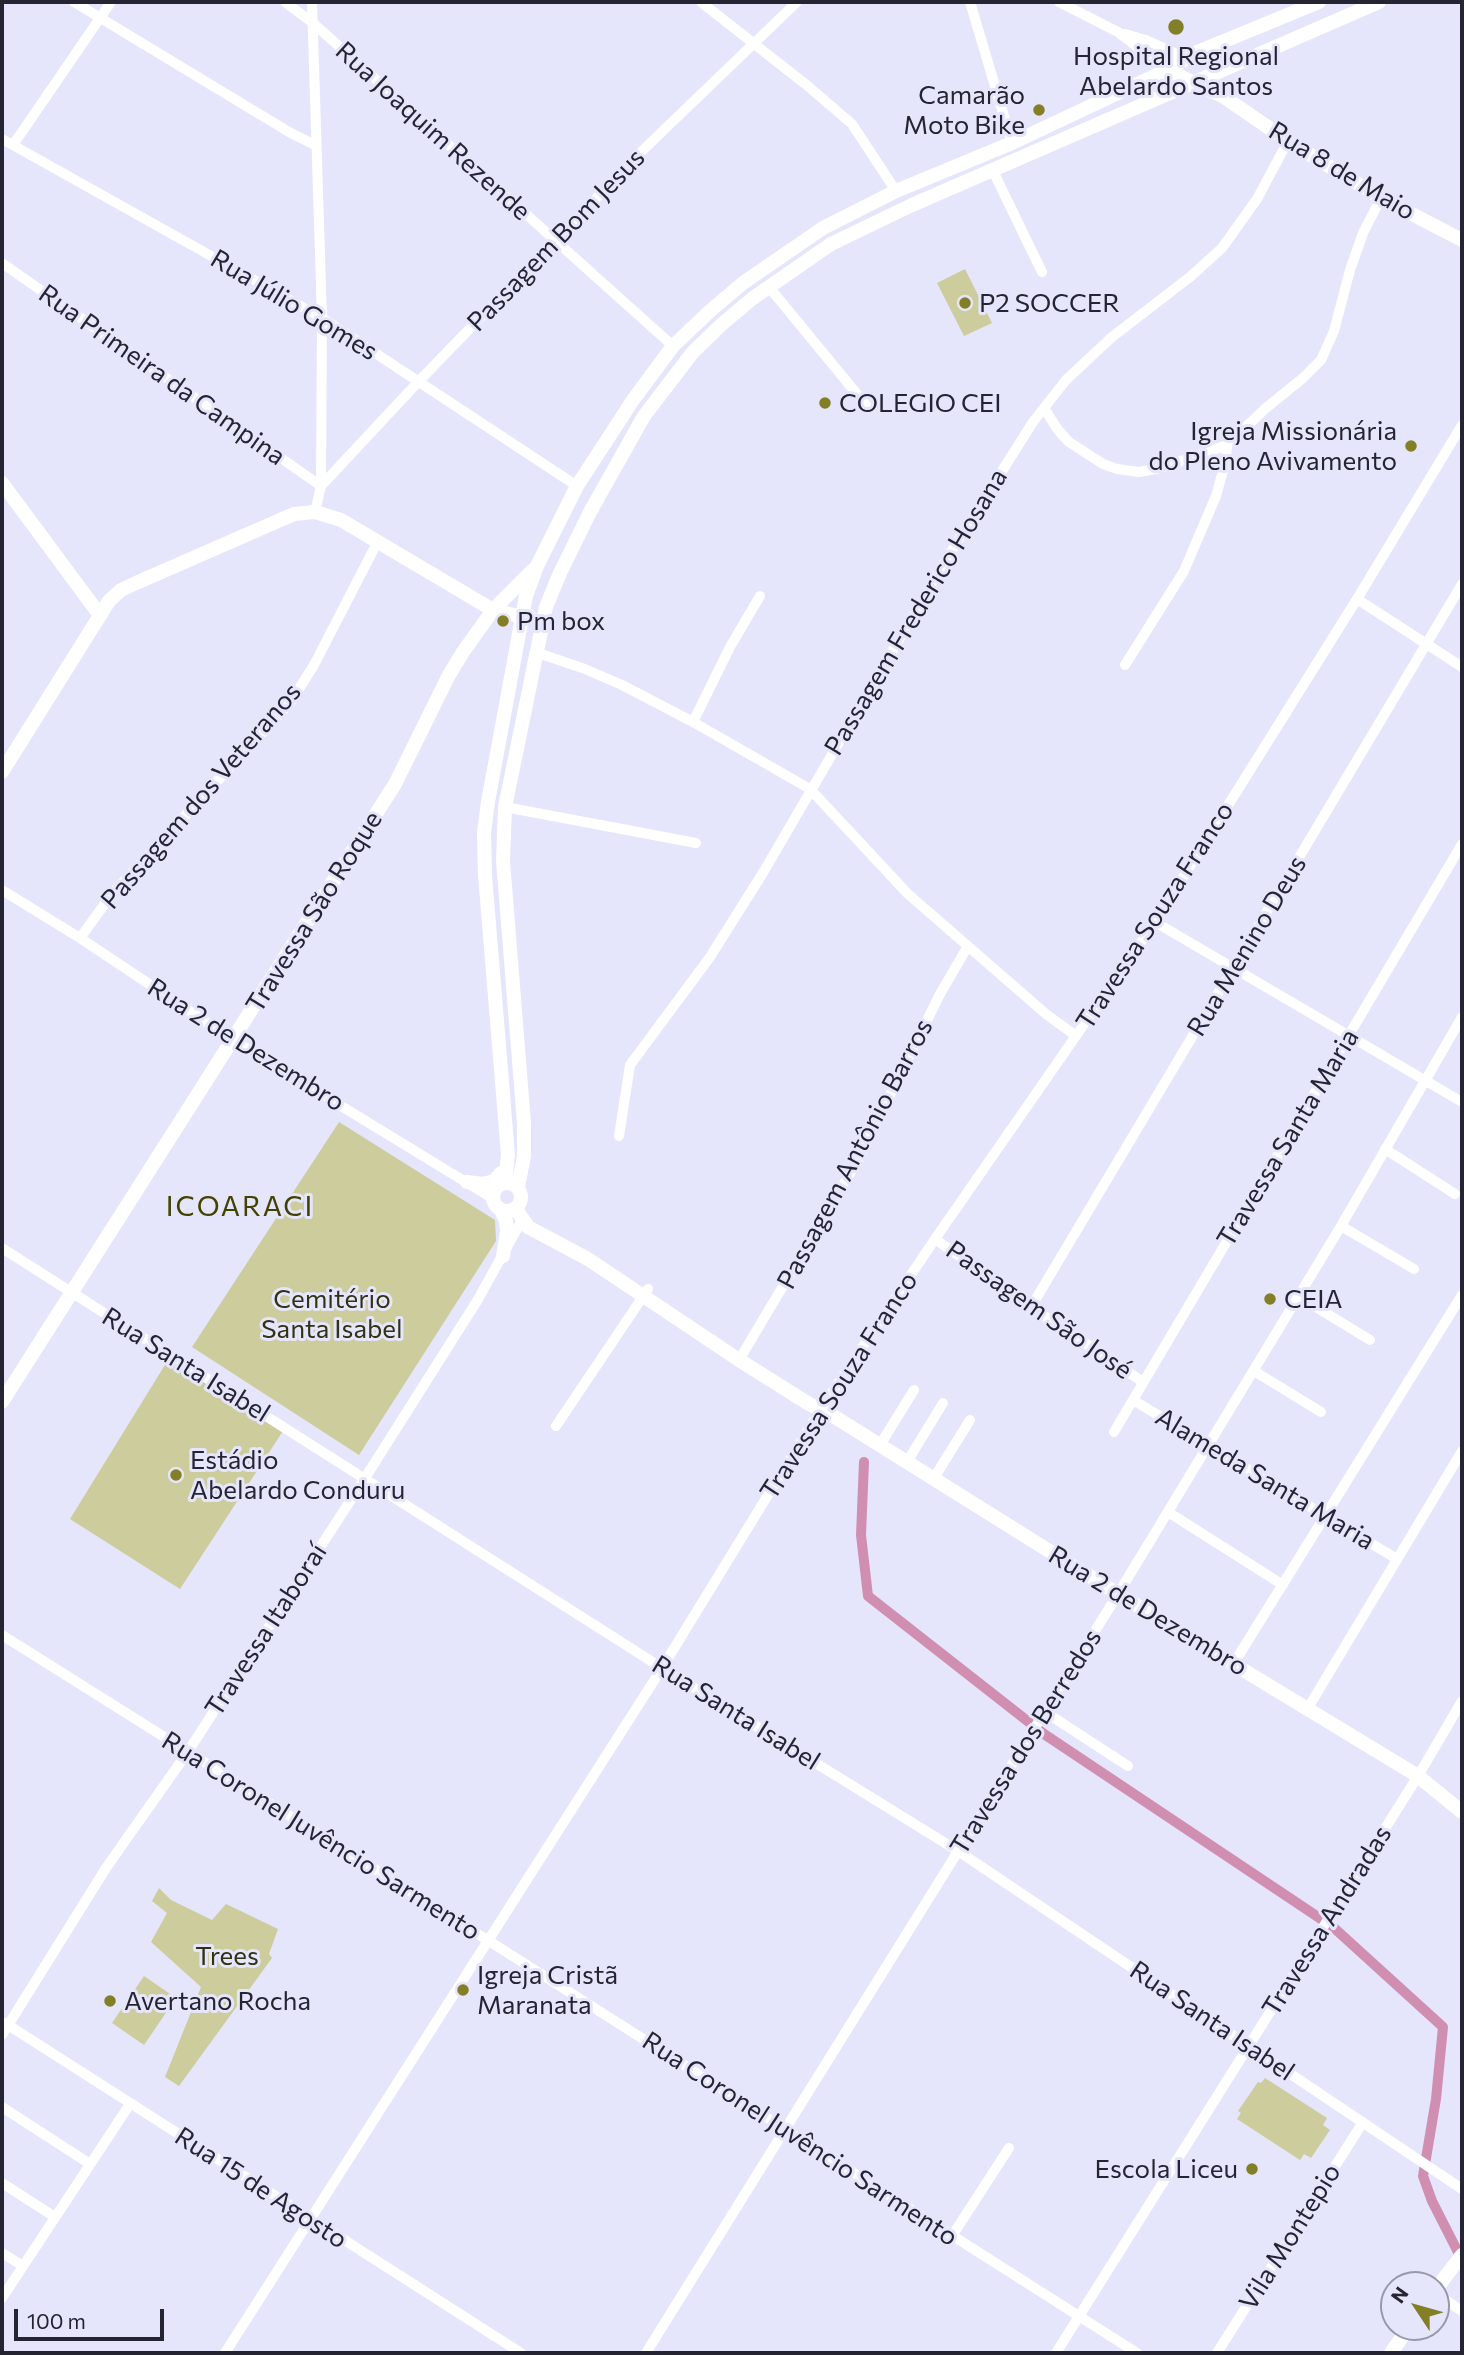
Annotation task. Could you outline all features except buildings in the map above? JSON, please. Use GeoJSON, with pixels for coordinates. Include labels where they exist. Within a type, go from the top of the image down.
{"type":"FeatureCollection","features":[{"type":"Feature","properties":{"kind":"main road"},"geometry":{"type":"LineString","coordinates":[[511,1184],[524,1156],[524,1124],[503,861],[505,807],[545,607],[559,573],[644,416],[693,352],[722,324],[831,244],[912,205],[1379,2]]}},
{"type":"Feature","properties":{"kind":"main road"},"geometry":{"type":"LineString","coordinates":[[503,1255],[508,1209],[522,1199],[511,1184],[485,876],[484,833],[526,596],[537,566],[577,486],[644,384],[673,346],[743,283],[823,228],[896,191],[1012,143],[1167,70],[1186,58],[1313,3]]}},
{"type":"Feature","properties":{"kind":"main road","name":"Rua 8 de Maio"},"geometry":{"type":"LineString","coordinates":[[1186,58],[1200,78],[1288,141],[1381,198],[1462,240]]}},
{"type":"Feature","properties":{"kind":"main road","name":"Rua 8 de Maio"},"geometry":{"type":"LineString","coordinates":[[1167,70],[1200,78]]}},
{"type":"Feature","properties":{"kind":"main road"},"geometry":{"type":"LineString","coordinates":[[823,228],[831,244]]}},
{"type":"Feature","properties":{"kind":"main road"},"geometry":{"type":"LineString","coordinates":[[644,384],[660,396]]}},
{"type":"Feature","properties":{"kind":"main road"},"geometry":{"type":"LineString","coordinates":[[2,483],[99,614]]}},
{"type":"Feature","properties":{"kind":"main road"},"geometry":{"type":"LineString","coordinates":[[577,486],[597,500]]}},
{"type":"Feature","properties":{"kind":"main road"},"geometry":{"type":"LineString","coordinates":[[2,772],[108,601],[121,590],[294,513],[315,512],[341,520],[493,610],[522,617],[532,615],[545,607]]}},
{"type":"Feature","properties":{"kind":"main road","name":"Travessa São Roque"},"geometry":{"type":"LineString","coordinates":[[2,1402],[395,784],[449,675],[493,610],[537,566]]}},
{"type":"Feature","properties":{"kind":"main road"},"geometry":{"type":"LineString","coordinates":[[467,1182],[483,1184],[494,1181],[508,1155]]}},
{"type":"Feature","properties":{"kind":"main road"},"geometry":{"type":"LineString","coordinates":[[508,1209],[493,1191],[498,1185],[511,1184]]}},
{"type":"Feature","properties":{"kind":"main road","name":"Rua 2 de Dezembro"},"geometry":{"type":"LineString","coordinates":[[508,1209],[528,1227],[645,1292],[741,1357],[907,1462],[1418,1776],[1462,1812]]}},
{"type":"Feature","properties":{"kind":"main road"},"geometry":{"type":"LineString","coordinates":[[1450,2271],[1462,2255]]}},
{"type":"Feature","properties":{"kind":"street"},"geometry":{"type":"LineString","coordinates":[[74,2],[315,145]]}},
{"type":"Feature","properties":{"kind":"street"},"geometry":{"type":"LineString","coordinates":[[13,145],[111,2]]}},
{"type":"Feature","properties":{"kind":"street","name":"Rua Joaquim Rezende"},"geometry":{"type":"LineString","coordinates":[[285,2],[313,23],[673,346]]}},
{"type":"Feature","properties":{"kind":"street"},"geometry":{"type":"LineString","coordinates":[[312,2],[322,318],[321,486],[315,512]]}},
{"type":"Feature","properties":{"kind":"street"},"geometry":{"type":"LineString","coordinates":[[701,2],[852,124],[896,191]]}},
{"type":"Feature","properties":{"kind":"street","name":"Passagem Bom Jesus"},"geometry":{"type":"LineString","coordinates":[[321,486],[643,150],[797,2]]}},
{"type":"Feature","properties":{"kind":"street"},"geometry":{"type":"LineString","coordinates":[[970,2],[1012,143]]}},
{"type":"Feature","properties":{"kind":"street","name":"Rua 8 de Maio"},"geometry":{"type":"LineString","coordinates":[[1059,2],[1118,32],[1167,70]]}},
{"type":"Feature","properties":{"kind":"street","name":"Rua 8 de Maio"},"geometry":{"type":"LineString","coordinates":[[1118,32],[1146,40],[1186,58]]}},
{"type":"Feature","properties":{"kind":"street","name":"Rua Júlio Gomes"},"geometry":{"type":"LineString","coordinates":[[2,139],[322,318],[577,486]]}},
{"type":"Feature","properties":{"kind":"street","name":"Passagem Frederico Hosana"},"geometry":{"type":"LineString","coordinates":[[619,1136],[630,1065],[710,957],[764,871],[977,508],[1044,408],[1066,380],[1112,337],[1190,277],[1222,248],[1257,199],[1288,141]]}},
{"type":"Feature","properties":{"kind":"street"},"geometry":{"type":"LineString","coordinates":[[993,171],[1042,272]]}},
{"type":"Feature","properties":{"kind":"street"},"geometry":{"type":"LineString","coordinates":[[1044,408],[1069,442],[1103,464],[1117,469],[1139,471],[1161,468],[1227,445],[1321,360],[1334,331],[1354,258],[1381,198]]}},
{"type":"Feature","properties":{"kind":"street","name":"Rua Primeira da Campina"},"geometry":{"type":"LineString","coordinates":[[2,263],[321,486]]}},
{"type":"Feature","properties":{"kind":"street"},"geometry":{"type":"LineString","coordinates":[[769,287],[870,410]]}},
{"type":"Feature","properties":{"kind":"street","name":"Travessa Souza Franco"},"geometry":{"type":"LineString","coordinates":[[225,2353],[935,1239],[1155,922],[1357,599],[1462,425]]}},
{"type":"Feature","properties":{"kind":"street"},"geometry":{"type":"LineString","coordinates":[[1125,665],[1184,570],[1216,495],[1226,460],[1227,445]]}},
{"type":"Feature","properties":{"kind":"street","name":"Passagem dos Veteranos"},"geometry":{"type":"LineString","coordinates":[[80,938],[112,894],[290,703],[314,665],[378,541]]}},
{"type":"Feature","properties":{"kind":"street","name":"Rua Menino Deus"},"geometry":{"type":"LineString","coordinates":[[1031,1307],[1462,584]]}},
{"type":"Feature","properties":{"kind":"street"},"geometry":{"type":"LineString","coordinates":[[693,722],[730,647],[760,596]]}},
{"type":"Feature","properties":{"kind":"street"},"geometry":{"type":"LineString","coordinates":[[1357,599],[1462,667]]}},
{"type":"Feature","properties":{"kind":"street"},"geometry":{"type":"LineString","coordinates":[[535,652],[597,674],[693,722],[810,789],[908,894],[1046,1014],[1076,1035]]}},
{"type":"Feature","properties":{"kind":"street"},"geometry":{"type":"LineString","coordinates":[[505,807],[696,843]]}},
{"type":"Feature","properties":{"kind":"street","name":"Travessa Santa Maria"},"geometry":{"type":"LineString","coordinates":[[1114,1432],[1462,844]]}},
{"type":"Feature","properties":{"kind":"street","name":"Rua 2 de Dezembro"},"geometry":{"type":"LineString","coordinates":[[2,890],[80,938],[233,1040],[508,1209]]}},
{"type":"Feature","properties":{"kind":"street"},"geometry":{"type":"LineString","coordinates":[[1155,922],[1462,1102]]}},
{"type":"Feature","properties":{"kind":"street","name":"Passagem Antônio Barros"},"geometry":{"type":"LineString","coordinates":[[741,1357],[858,1160],[940,994],[968,946]]}},
{"type":"Feature","properties":{"kind":"street","name":"Travessa dos Berredos"},"geometry":{"type":"LineString","coordinates":[[646,2353],[1118,1594],[1341,1226],[1462,1017]]}},
{"type":"Feature","properties":{"kind":"street"},"geometry":{"type":"LineString","coordinates":[[1385,1149],[1455,1194]]}},
{"type":"Feature","properties":{"kind":"street","name":"Travessa Itaboraí"},"geometry":{"type":"LineString","coordinates":[[4,2027],[106,1868],[187,1753],[365,1478],[503,1255],[508,1209]]}},
{"type":"Feature","properties":{"kind":"street"},"geometry":{"type":"LineString","coordinates":[[1341,1226],[1414,1269]]}},
{"type":"Feature","properties":{"kind":"street","name":"Passagem São José"},"geometry":{"type":"LineString","coordinates":[[935,1239],[1143,1382]]}},
{"type":"Feature","properties":{"kind":"street","name":"Rua Santa Isabel"},"geometry":{"type":"LineString","coordinates":[[2,1248],[662,1668],[958,1851],[1462,2189]]}},
{"type":"Feature","properties":{"kind":"street"},"geometry":{"type":"LineString","coordinates":[[556,1426],[645,1292]]}},
{"type":"Feature","properties":{"kind":"street"},"geometry":{"type":"LineString","coordinates":[[1234,1663],[1462,1295]]}},
{"type":"Feature","properties":{"kind":"street"},"geometry":{"type":"LineString","coordinates":[[1298,1296],[1370,1340]]}},
{"type":"Feature","properties":{"kind":"street"},"geometry":{"type":"LineString","coordinates":[[1254,1371],[1321,1412]]}},
{"type":"Feature","properties":{"kind":"street"},"geometry":{"type":"LineString","coordinates":[[880,1445],[914,1390]]}},
{"type":"Feature","properties":{"kind":"street","name":"Alameda Santa Maria"},"geometry":{"type":"LineString","coordinates":[[1133,1400],[1397,1559]]}},
{"type":"Feature","properties":{"kind":"street"},"geometry":{"type":"LineString","coordinates":[[907,1462],[943,1403]]}},
{"type":"Feature","properties":{"kind":"street"},"geometry":{"type":"LineString","coordinates":[[934,1478],[970,1420]]}},
{"type":"Feature","properties":{"kind":"street"},"geometry":{"type":"LineString","coordinates":[[1308,1709],[1462,1451]]}},
{"type":"Feature","properties":{"kind":"street"},"geometry":{"type":"LineString","coordinates":[[1168,1512],[1283,1584]]}},
{"type":"Feature","properties":{"kind":"street","name":"Rua Coronel Juvêncio Sarmento"},"geometry":{"type":"LineString","coordinates":[[2,1635],[1137,2353]]}},
{"type":"Feature","properties":{"kind":"street","name":"Travessa Andradas"},"geometry":{"type":"LineString","coordinates":[[1056,2353],[1418,1776],[1462,1701]]}},
{"type":"Feature","properties":{"kind":"street"},"geometry":{"type":"LineString","coordinates":[[1045,1712],[1128,1766]]}},
{"type":"Feature","properties":{"kind":"street","name":"Rua 15 de Agosto"},"geometry":{"type":"LineString","coordinates":[[4,2027],[521,2353]]}},
{"type":"Feature","properties":{"kind":"street"},"geometry":{"type":"LineString","coordinates":[[2,2298],[130,2104]]}},
{"type":"Feature","properties":{"kind":"street"},"geometry":{"type":"LineString","coordinates":[[2,2107],[90,2164]]}},
{"type":"Feature","properties":{"kind":"street","name":"Vila Montepio"},"geometry":{"type":"LineString","coordinates":[[1217,2353],[1363,2122]]}},
{"type":"Feature","properties":{"kind":"street"},"geometry":{"type":"LineString","coordinates":[[952,2236],[1009,2148]]}},
{"type":"Feature","properties":{"kind":"street"},"geometry":{"type":"LineString","coordinates":[[2,2183],[55,2217]]}},
{"type":"Feature","properties":{"kind":"street"},"geometry":{"type":"LineString","coordinates":[[2,2253],[23,2266]]}},
{"type":"Feature","properties":{"kind":"green space","name":"P2 SOCCER"},"geometry":{"type":"Polygon","coordinates":[[[965,269],[992,323],[964,336],[937,283],[965,269]]]}},
{"type":"Feature","properties":{"kind":"green space","name":"Cemitério Santa Isabel"},"geometry":{"type":"Polygon","coordinates":[[[339,1122],[495,1220],[496,1241],[359,1455],[192,1347],[339,1122]]]}},
{"type":"Feature","properties":{"kind":"green space","name":"Estádio Abelardo Conduru"},"geometry":{"type":"Polygon","coordinates":[[[168,1360],[283,1431],[180,1589],[70,1519],[168,1360]]]}},
{"type":"Feature","properties":{"kind":"green space","name":"Trees"},"geometry":{"type":"Polygon","coordinates":[[[159,1888],[171,1900],[212,1920],[226,1904],[278,1929],[269,1954],[272,1958],[179,2086],[165,2077],[201,1987],[151,1942],[167,1913],[152,1901],[159,1888]]]}},
{"type":"Feature","properties":{"kind":"green space"},"geometry":{"type":"Polygon","coordinates":[[[144,1976],[176,1998],[144,2045],[112,2023],[144,1976]]]}},
{"type":"Feature","properties":{"kind":"green space"},"geometry":{"type":"Polygon","coordinates":[[[1265,2078],[1327,2118],[1323,2125],[1330,2130],[1311,2158],[1304,2154],[1300,2160],[1237,2119],[1241,2113],[1238,2111],[1258,2082],[1261,2083],[1265,2078]]]}},
{"type":"Feature","properties":{"kind":"waterway"},"geometry":{"type":"LineString","coordinates":[[864,1462],[861,1535],[868,1596],[1044,1734],[1333,1927],[1443,2027],[1436,2099],[1423,2176],[1432,2201],[1462,2260]]}},
{"type":"Feature","properties":{"kind":"place","name":"Hospital Regional Abelardo Santos"},"geometry":{"type":"Point","coordinates":[1176,27]}},
{"type":"Feature","properties":{"kind":"place","name":"Camarão Moto Bike"},"geometry":{"type":"Point","coordinates":[1039,110]}},
{"type":"Feature","properties":{"kind":"place","name":"P2 SOCCER"},"geometry":{"type":"Point","coordinates":[965,303]}},
{"type":"Feature","properties":{"kind":"place","name":"COLEGIO CEI"},"geometry":{"type":"Point","coordinates":[825,403]}},
{"type":"Feature","properties":{"kind":"place","name":"Igreja Missionária do Pleno Avivamento"},"geometry":{"type":"Point","coordinates":[1411,446]}},
{"type":"Feature","properties":{"kind":"place","name":"Pm box"},"geometry":{"type":"Point","coordinates":[503,621]}},
{"type":"Feature","properties":{"kind":"place","name":"CEIA"},"geometry":{"type":"Point","coordinates":[1270,1299]}},
{"type":"Feature","properties":{"kind":"place","name":"Estádio Abelardo Conduru"},"geometry":{"type":"Point","coordinates":[176,1475]}},
{"type":"Feature","properties":{"kind":"place","name":"Igreja Cristã Maranata"},"geometry":{"type":"Point","coordinates":[463,1990]}},
{"type":"Feature","properties":{"kind":"place","name":"Avertano Rocha"},"geometry":{"type":"Point","coordinates":[110,2001]}},
{"type":"Feature","properties":{"kind":"place","name":"Escola Liceu"},"geometry":{"type":"Point","coordinates":[1252,2169]}},
{"type":"Feature","properties":{"kind":"district","name":"ICOARACI"},"geometry":{"type":"Point","coordinates":[240,1207]}}]}
